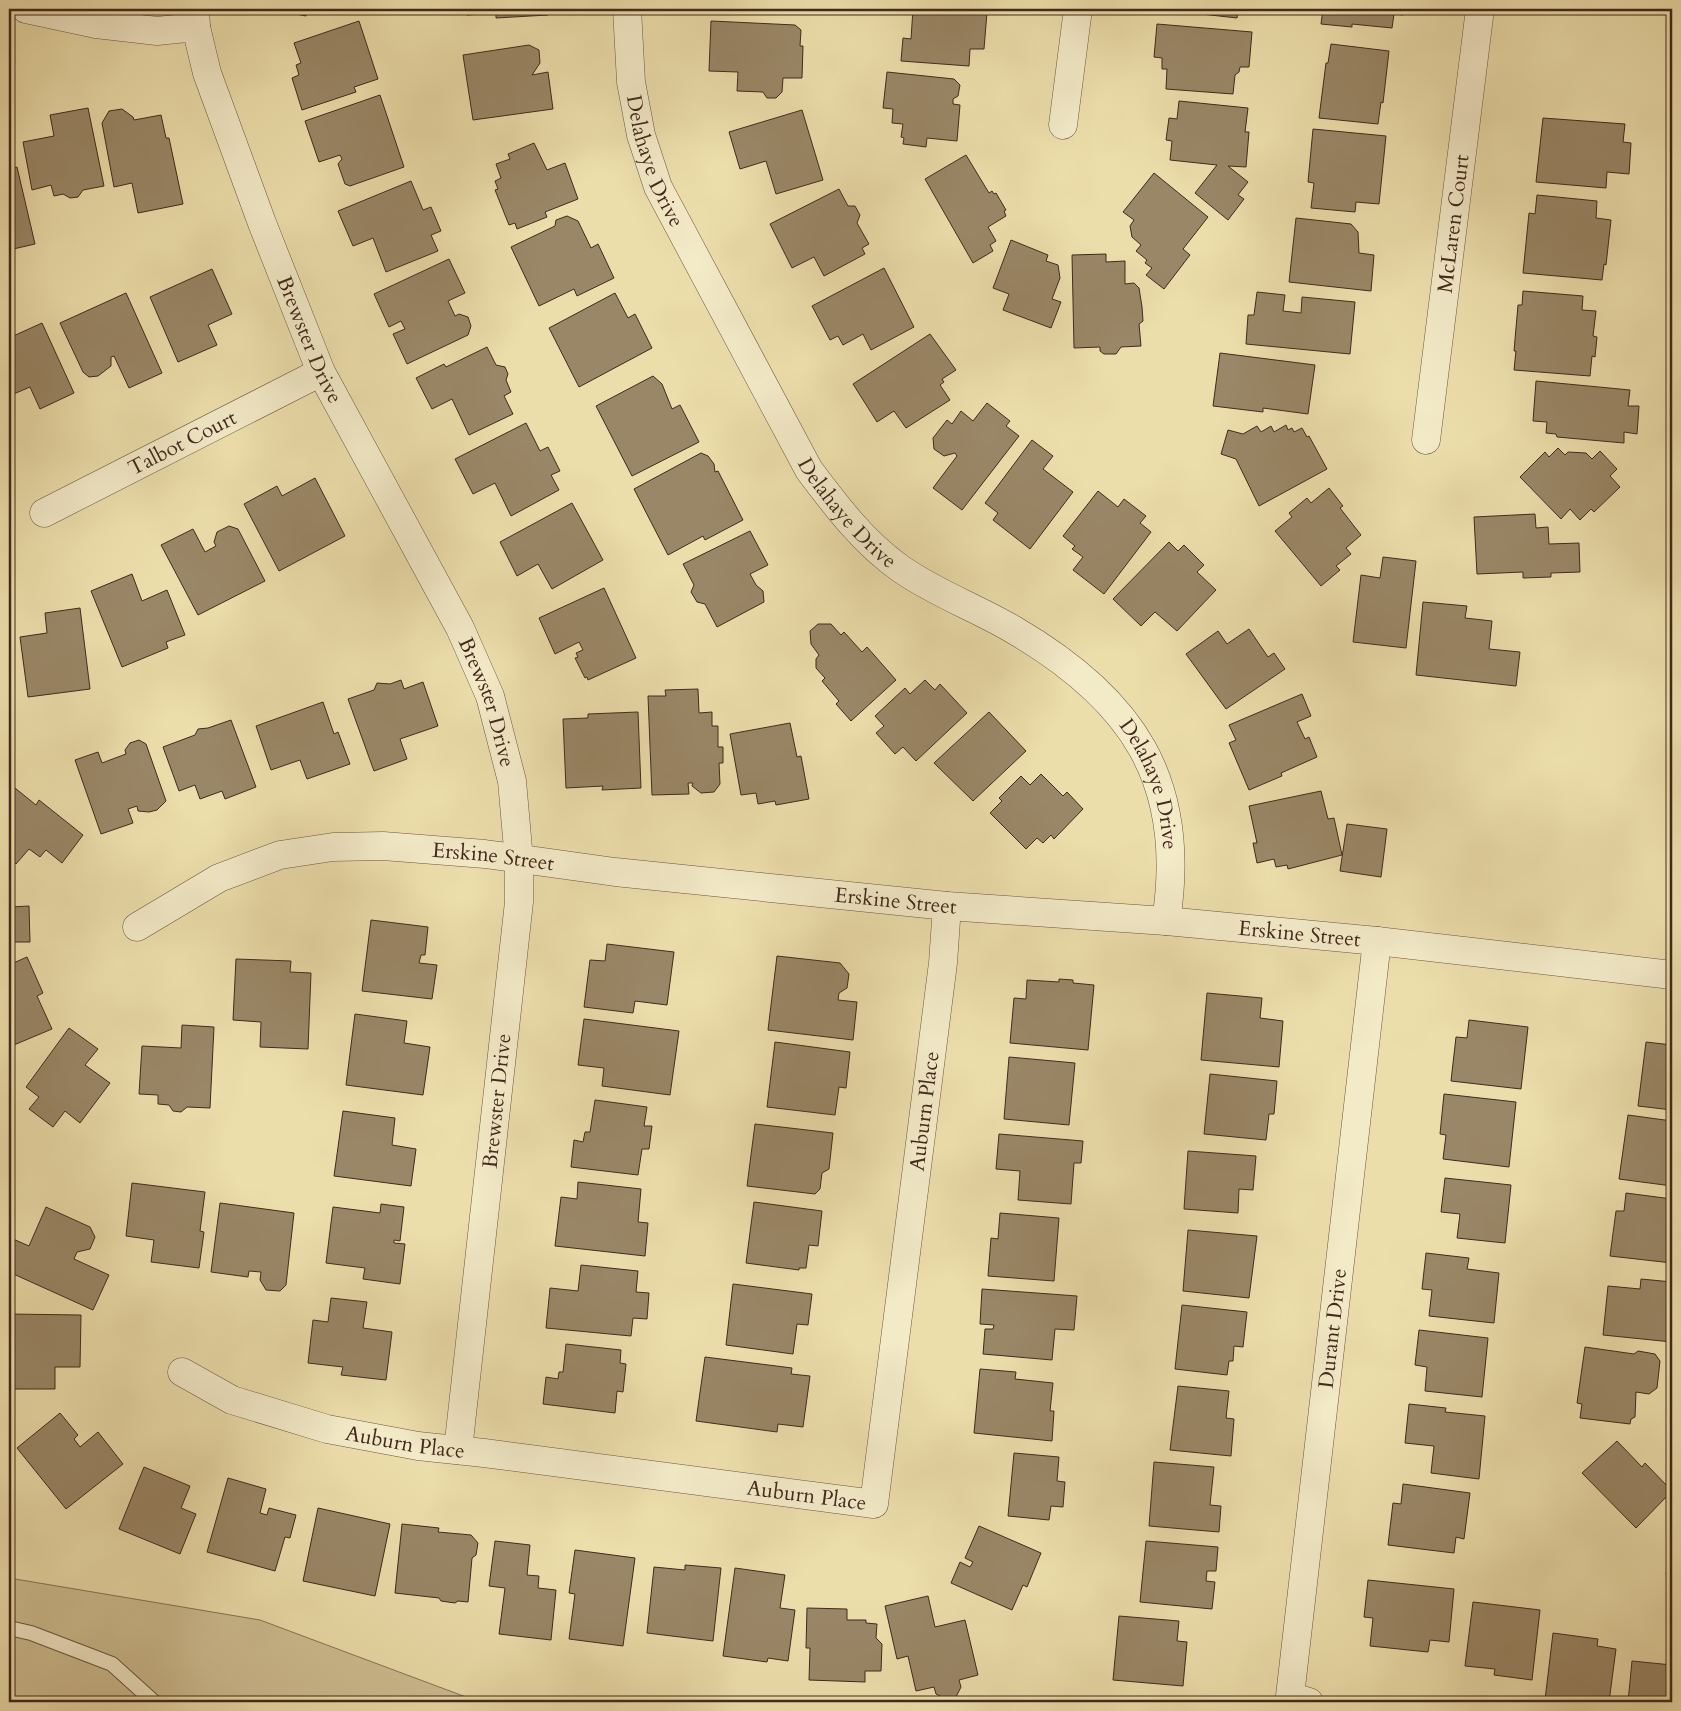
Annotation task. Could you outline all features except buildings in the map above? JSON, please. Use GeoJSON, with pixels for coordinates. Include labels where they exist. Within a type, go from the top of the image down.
{"type":"FeatureCollection","features":[{"type":"Feature","properties":{"kind":"street"},"geometry":{"type":"LineString","coordinates":[[26,9],[96,24],[157,31],[196,18]]}},
{"type":"Feature","properties":{"kind":"street","name":"Delahaye Drive"},"geometry":{"type":"LineString","coordinates":[[627,9],[630,82],[641,135],[658,187],[809,470],[870,544],[900,569],[940,594],[1013,629],[1064,662],[1103,698],[1136,736],[1154,770],[1166,807],[1171,853],[1171,888],[1166,921]]}},
{"type":"Feature","properties":{"kind":"street"},"geometry":{"type":"LineString","coordinates":[[1063,125],[1078,9]]}},
{"type":"Feature","properties":{"kind":"street","name":"McLaren Court"},"geometry":{"type":"LineString","coordinates":[[1426,440],[1480,9]]}},
{"type":"Feature","properties":{"kind":"street","name":"Brewster Drive"},"geometry":{"type":"LineString","coordinates":[[196,18],[207,72],[262,223],[321,372],[460,628],[490,696],[512,781],[519,860],[518,912],[458,1450]]}},
{"type":"Feature","properties":{"kind":"street","name":"Talbot Court"},"geometry":{"type":"LineString","coordinates":[[44,513],[321,372]]}},
{"type":"Feature","properties":{"kind":"street","name":"Erskine Street"},"geometry":{"type":"LineString","coordinates":[[137,927],[220,878],[280,855],[333,847],[383,846],[485,854],[519,860],[947,906],[1166,921],[1377,941],[1672,975]]}},
{"type":"Feature","properties":{"kind":"street","name":"Auburn Place"},"geometry":{"type":"LineString","coordinates":[[182,1372],[232,1400],[327,1429],[418,1446],[874,1504],[943,963],[947,906]]}},
{"type":"Feature","properties":{"kind":"street","name":"Durant Drive"},"geometry":{"type":"LineString","coordinates":[[1310,1702],[1290,1696],[1377,941]]}},
{"type":"Feature","properties":{"kind":"lane"},"geometry":{"type":"LineString","coordinates":[[9,1628],[31,1633],[112,1664],[154,1702]]}},
{"type":"Feature","properties":{"kind":"shaded area"},"geometry":{"type":"Polygon","coordinates":[[[9,1578],[260,1620],[466,1697],[494,1702],[9,1702],[9,1578]]]}}]}
